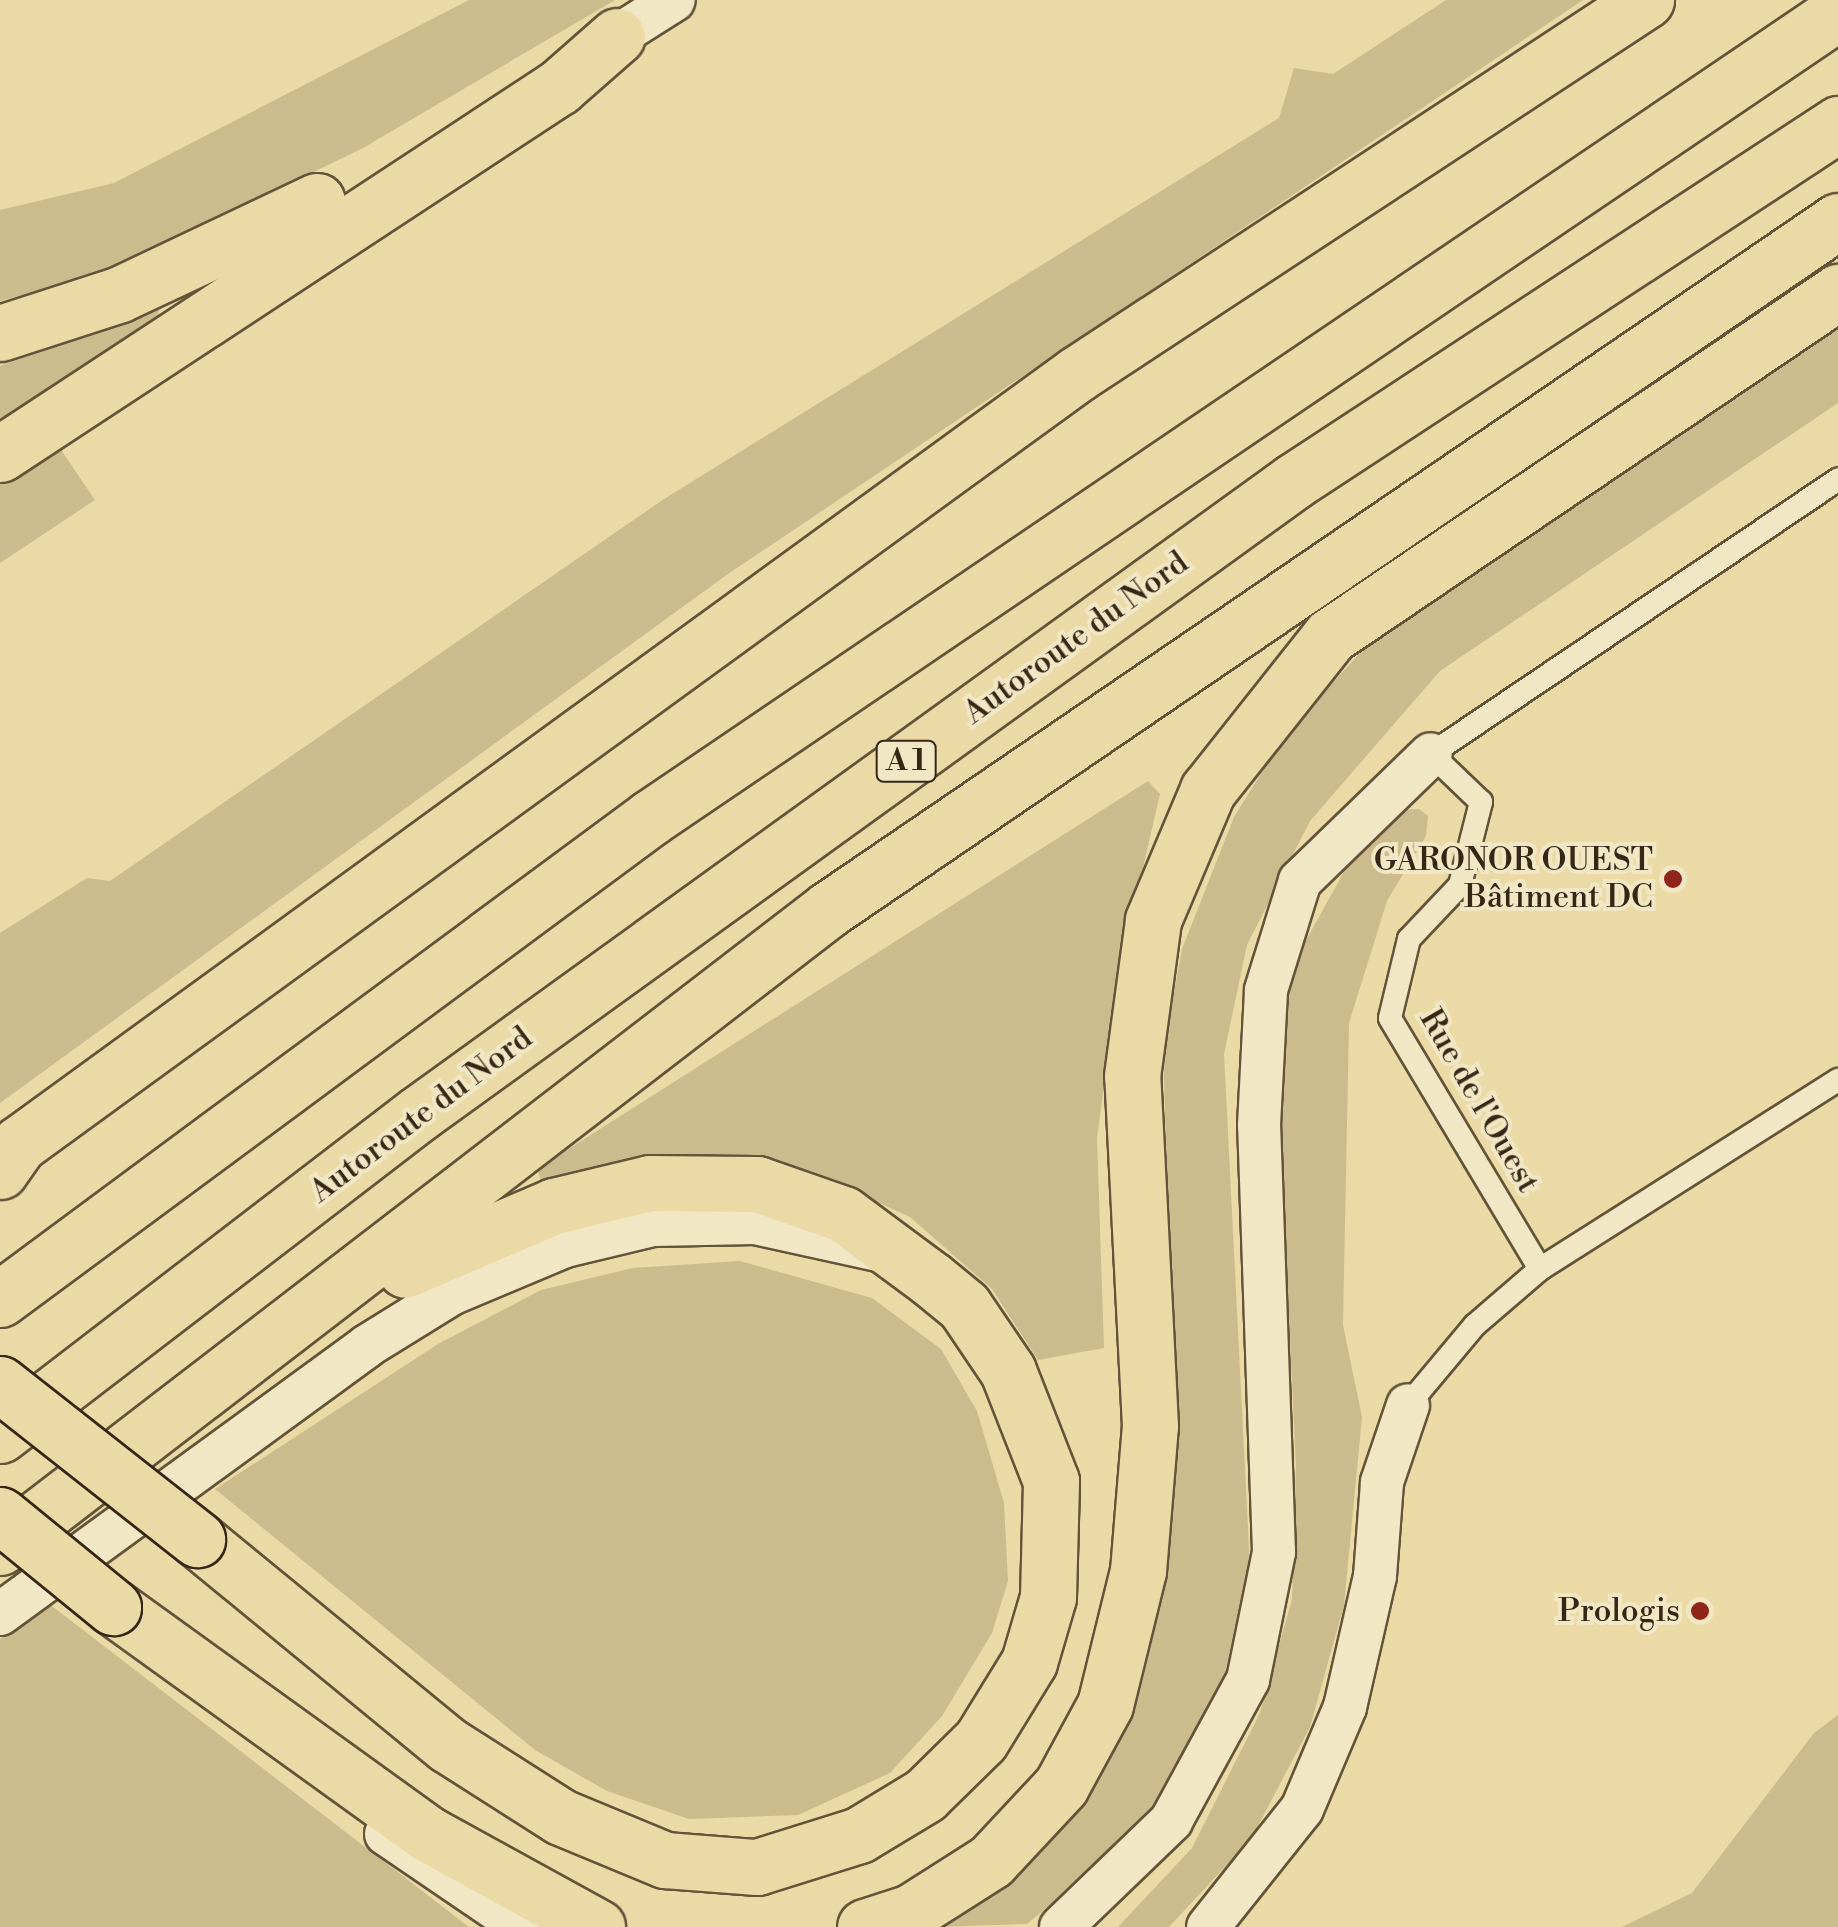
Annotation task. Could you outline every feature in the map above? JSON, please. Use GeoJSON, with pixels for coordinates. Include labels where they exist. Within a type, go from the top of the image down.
{"type":"FeatureCollection","features":[{"type":"Feature","properties":{"kind":"highway"},"geometry":{"type":"LineString","coordinates":[[6,1154],[1076,374],[1646,0]]}},
{"type":"Feature","properties":{"kind":"highway"},"geometry":{"type":"LineString","coordinates":[[1441,134],[1577,69],[1684,0]]}},
{"type":"Feature","properties":{"kind":"highway"},"geometry":{"type":"LineString","coordinates":[[0,1299],[650,818],[1838,12]]}},
{"type":"Feature","properties":{"kind":"highway"},"geometry":{"type":"LineString","coordinates":[[0,333],[234,244],[548,65],[617,36]]}},
{"type":"Feature","properties":{"kind":"highway"},"geometry":{"type":"LineString","coordinates":[[0,454],[559,87],[617,36]]}},
{"type":"Feature","properties":{"kind":"highway","name":"Autoroute du Nord"},"geometry":{"type":"LineString","coordinates":[[0,1435],[418,1114],[1294,481],[1838,124]]}},
{"type":"Feature","properties":{"kind":"highway"},"geometry":{"type":"LineString","coordinates":[[0,1547],[288,1332],[828,909],[1838,221]]}},
{"type":"Feature","properties":{"kind":"highway"},"geometry":{"type":"LineString","coordinates":[[864,1927],[911,1912],[991,1861],[1062,1786],[1106,1705],[1138,1571],[1150,1426],[1132,1076],[1154,920],[1208,790],[1330,636],[1838,292]]}},
{"type":"Feature","properties":{"kind":"highway"},"geometry":{"type":"LineString","coordinates":[[0,1384],[448,1744],[611,1840],[714,1868],[757,1867],[859,1835],[941,1782],[992,1724],[1028,1662],[1053,1558],[1051,1481],[1008,1371],[964,1306],[888,1252],[843,1214],[757,1184],[650,1184],[554,1206],[430,1252],[288,1332]]}},
{"type":"Feature","properties":{"kind":"highway"},"geometry":{"type":"LineString","coordinates":[[0,1516],[113,1608],[268,1725],[342,1764],[428,1834],[520,1891],[597,1927]]}},
{"type":"Feature","properties":{"kind":"street"},"geometry":{"type":"LineString","coordinates":[[617,36],[674,0]]}},
{"type":"Feature","properties":{"kind":"street"},"geometry":{"type":"LineString","coordinates":[[1061,1927],[1171,1820],[1248,1680],[1274,1552],[1259,1124],[1266,990],[1300,881],[1431,754]]}},
{"type":"Feature","properties":{"kind":"street"},"geometry":{"type":"LineString","coordinates":[[0,1614],[368,1346],[451,1294],[565,1246],[653,1225],[755,1223],[888,1252]]}},
{"type":"Feature","properties":{"kind":"street"},"geometry":{"type":"LineString","coordinates":[[1208,1927],[1302,1809],[1345,1707],[1374,1576],[1382,1482],[1408,1405]]}},
{"type":"Feature","properties":{"kind":"street"},"geometry":{"type":"LineString","coordinates":[[268,1725],[381,1830],[523,1927]]}},
{"type":"Feature","properties":{"kind":"lane"},"geometry":{"type":"LineString","coordinates":[[1431,754],[1838,478]]}},
{"type":"Feature","properties":{"kind":"lane","name":"Rue de l'Ouest"},"geometry":{"type":"LineString","coordinates":[[1431,754],[1481,802],[1460,884],[1409,938],[1390,1018],[1540,1268]]}},
{"type":"Feature","properties":{"kind":"lane"},"geometry":{"type":"LineString","coordinates":[[1408,1405],[1474,1324],[1540,1268],[1838,1080]]}},
{"type":"Feature","properties":{"kind":"shaded area"},"geometry":{"type":"Polygon","coordinates":[[[469,0],[615,0],[363,148],[106,273],[0,301],[0,210],[114,183],[469,0]]]}},
{"type":"Feature","properties":{"kind":"shaded area"},"geometry":{"type":"Polygon","coordinates":[[[1446,0],[1583,0],[728,574],[0,1103],[0,933],[87,878],[110,881],[664,499],[1279,118],[1294,68],[1333,74],[1446,0]]]}},
{"type":"Feature","properties":{"kind":"shaded area"},"geometry":{"type":"Polygon","coordinates":[[[159,309],[157,324],[0,436],[0,366],[159,309]]]}},
{"type":"Feature","properties":{"kind":"shaded area"},"geometry":{"type":"Polygon","coordinates":[[[1838,327],[1838,403],[1440,671],[1310,821],[1247,945],[1224,1054],[1250,1568],[1233,1676],[1198,1751],[1123,1843],[1027,1924],[937,1927],[1033,1856],[1118,1746],[1150,1642],[1176,1434],[1163,1052],[1182,949],[1234,817],[1287,732],[1362,651],[1838,327]]]}},
{"type":"Feature","properties":{"kind":"shaded area"},"geometry":{"type":"Polygon","coordinates":[[[57,444],[95,500],[0,563],[0,481],[57,444]]]}},
{"type":"Feature","properties":{"kind":"shaded area"},"geometry":{"type":"Polygon","coordinates":[[[1148,781],[1160,794],[1120,968],[1097,1138],[1104,1348],[1038,1360],[992,1289],[910,1217],[818,1175],[742,1155],[543,1186],[537,1169],[1148,781]]]}},
{"type":"Feature","properties":{"kind":"shaded area"},"geometry":{"type":"Polygon","coordinates":[[[1419,809],[1428,816],[1426,836],[1387,901],[1349,1023],[1343,1325],[1362,1417],[1344,1605],[1310,1727],[1251,1839],[1169,1927],[1118,1927],[1192,1848],[1260,1713],[1292,1599],[1296,1467],[1280,1122],[1290,969],[1365,834],[1399,810],[1419,809]]]}},
{"type":"Feature","properties":{"kind":"shaded area"},"geometry":{"type":"Polygon","coordinates":[[[740,1261],[872,1298],[941,1349],[977,1411],[1004,1503],[1008,1581],[992,1633],[942,1716],[890,1773],[798,1815],[689,1819],[607,1791],[535,1750],[215,1489],[438,1344],[541,1290],[633,1268],[740,1261]]]}},
{"type":"Feature","properties":{"kind":"shaded area"},"geometry":{"type":"Polygon","coordinates":[[[48,1603],[469,1927],[0,1927],[0,1639],[48,1603]]]}},
{"type":"Feature","properties":{"kind":"shaded area"},"geometry":{"type":"Polygon","coordinates":[[[1838,1715],[1838,1927],[1622,1927],[1692,1893],[1814,1733],[1838,1715]]]}},
{"type":"Feature","properties":{"kind":"place","name":"GARONOR OUEST Bâtiment DC"},"geometry":{"type":"Point","coordinates":[1673,879]}},
{"type":"Feature","properties":{"kind":"place","name":"Prologis"},"geometry":{"type":"Point","coordinates":[1700,1611]}}]}
